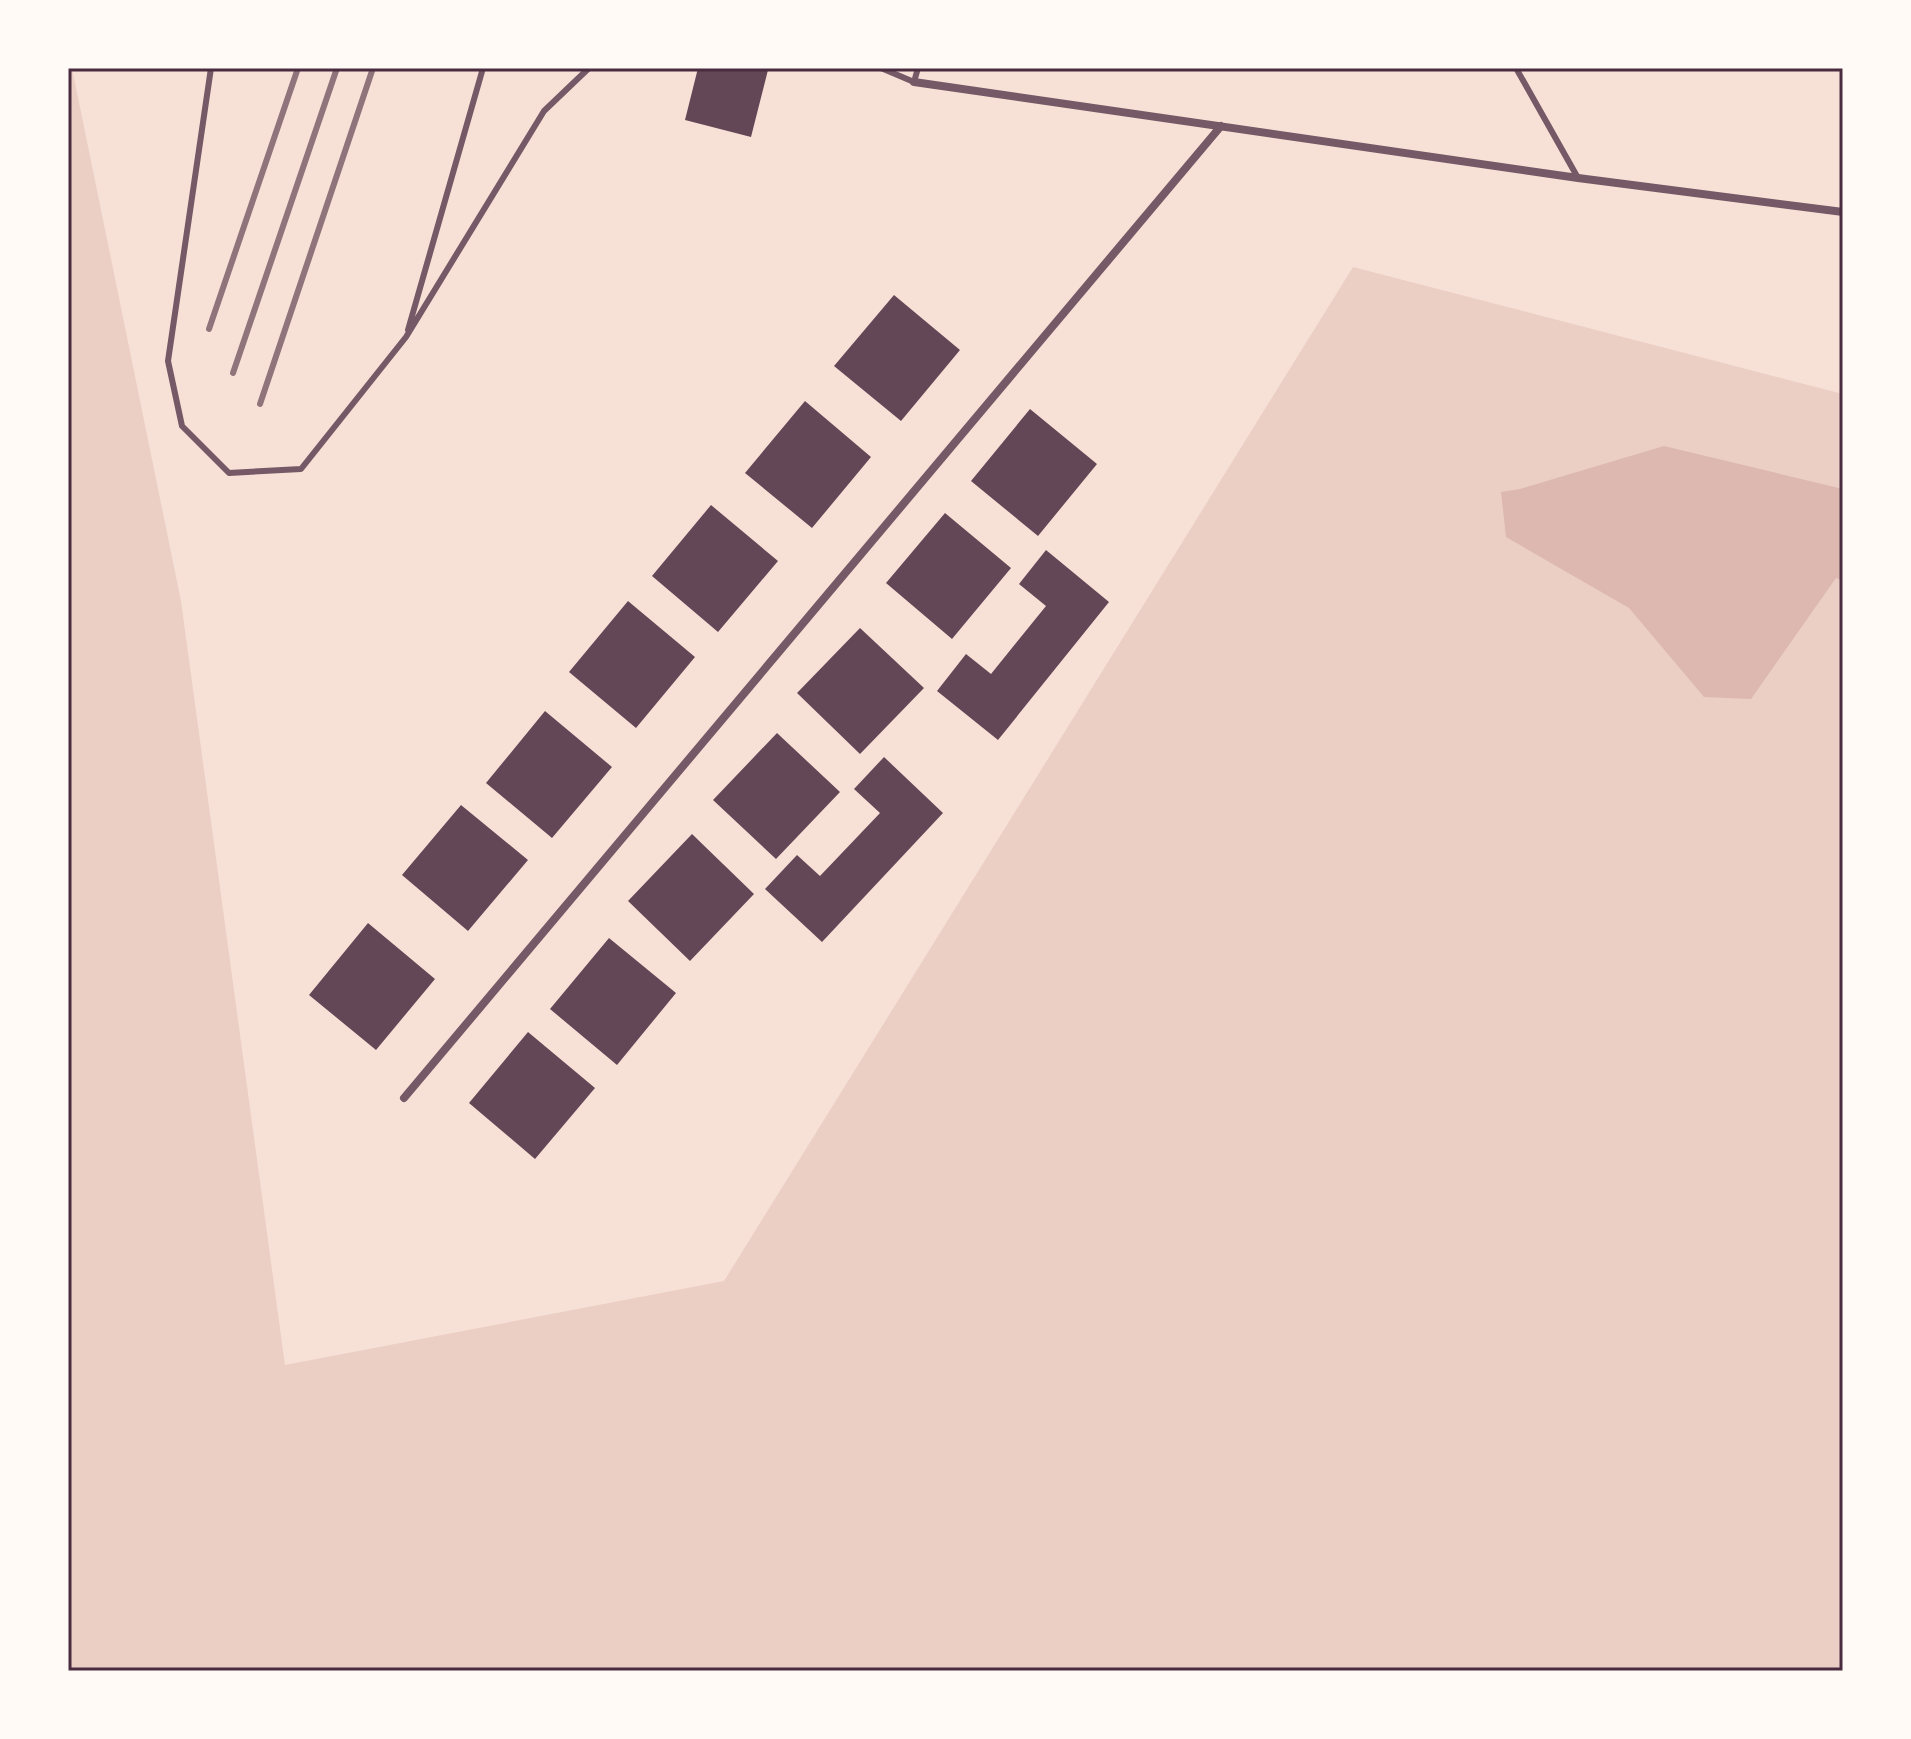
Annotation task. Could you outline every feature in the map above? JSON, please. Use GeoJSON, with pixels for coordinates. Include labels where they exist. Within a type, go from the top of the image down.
{"type":"FeatureCollection","features":[{"type":"Feature","properties":{"kind":"street"},"geometry":{"type":"LineString","coordinates":[[914,82],[1578,178],[1843,212]]}},
{"type":"Feature","properties":{"kind":"street"},"geometry":{"type":"LineString","coordinates":[[404,1098],[1221,126]]}},
{"type":"Feature","properties":{"kind":"lane"},"geometry":{"type":"LineString","coordinates":[[211,68],[168,361],[182,426],[229,473],[301,469],[406,337],[544,111],[589,68]]}},
{"type":"Feature","properties":{"kind":"lane"},"geometry":{"type":"LineString","coordinates":[[406,337],[483,68]]}},
{"type":"Feature","properties":{"kind":"lane"},"geometry":{"type":"LineString","coordinates":[[881,68],[914,82],[918,68]]}},
{"type":"Feature","properties":{"kind":"lane"},"geometry":{"type":"LineString","coordinates":[[1516,68],[1578,178]]}},
{"type":"Feature","properties":{"kind":"shaded area"},"geometry":{"type":"Polygon","coordinates":[[[68,68],[72,68],[181,601],[285,1365],[724,1281],[1353,267],[1843,394],[1843,1671],[68,1671],[68,68]]]}},
{"type":"Feature","properties":{"kind":"shaded area"},"geometry":{"type":"Polygon","coordinates":[[[1664,446],[1843,489],[1843,581],[1836,578],[1751,699],[1704,697],[1629,608],[1506,537],[1501,492],[1664,446]]]}},
{"type":"Feature","properties":{"kind":"building"},"geometry":{"type":"Polygon","coordinates":[[[698,68],[768,70],[751,137],[685,120],[698,68]]]}},
{"type":"Feature","properties":{"kind":"building"},"geometry":{"type":"Polygon","coordinates":[[[894,295],[960,350],[901,421],[834,366],[894,295]]]}},
{"type":"Feature","properties":{"kind":"building"},"geometry":{"type":"Polygon","coordinates":[[[805,401],[871,457],[812,528],[745,473],[805,401]]]}},
{"type":"Feature","properties":{"kind":"building"},"geometry":{"type":"Polygon","coordinates":[[[1030,409],[1097,464],[1038,536],[971,481],[1030,409]]]}},
{"type":"Feature","properties":{"kind":"building"},"geometry":{"type":"Polygon","coordinates":[[[711,505],[778,561],[718,632],[652,576],[711,505]]]}},
{"type":"Feature","properties":{"kind":"building"},"geometry":{"type":"Polygon","coordinates":[[[945,513],[1011,568],[952,639],[886,583],[945,513]]]}},
{"type":"Feature","properties":{"kind":"building"},"geometry":{"type":"Polygon","coordinates":[[[1046,550],[1109,602],[998,740],[937,691],[966,654],[991,674],[1046,606],[1019,584],[1046,550]]]}},
{"type":"Feature","properties":{"kind":"building"},"geometry":{"type":"Polygon","coordinates":[[[628,601],[695,657],[636,728],[569,672],[628,601]]]}},
{"type":"Feature","properties":{"kind":"building"},"geometry":{"type":"Polygon","coordinates":[[[860,628],[924,688],[860,754],[797,693],[860,628]]]}},
{"type":"Feature","properties":{"kind":"building"},"geometry":{"type":"Polygon","coordinates":[[[545,711],[612,767],[552,838],[486,783],[545,711]]]}},
{"type":"Feature","properties":{"kind":"building"},"geometry":{"type":"Polygon","coordinates":[[[777,733],[840,792],[776,859],[713,800],[777,733]]]}},
{"type":"Feature","properties":{"kind":"building"},"geometry":{"type":"Polygon","coordinates":[[[884,757],[943,813],[822,942],[765,889],[797,855],[820,876],[880,813],[854,789],[884,757]]]}},
{"type":"Feature","properties":{"kind":"building"},"geometry":{"type":"Polygon","coordinates":[[[461,805],[528,860],[468,931],[402,875],[461,805]]]}},
{"type":"Feature","properties":{"kind":"building"},"geometry":{"type":"Polygon","coordinates":[[[692,834],[754,894],[690,961],[628,901],[692,834]]]}},
{"type":"Feature","properties":{"kind":"building"},"geometry":{"type":"Polygon","coordinates":[[[368,923],[435,979],[376,1050],[309,995],[368,923]]]}},
{"type":"Feature","properties":{"kind":"building"},"geometry":{"type":"Polygon","coordinates":[[[609,938],[676,993],[617,1065],[550,1009],[609,938]]]}},
{"type":"Feature","properties":{"kind":"building"},"geometry":{"type":"Polygon","coordinates":[[[528,1032],[595,1088],[535,1159],[469,1103],[528,1032]]]}},
{"type":"Feature","properties":{"kind":"railway"},"geometry":{"type":"LineString","coordinates":[[209,329],[298,68]]}},
{"type":"Feature","properties":{"kind":"railway"},"geometry":{"type":"LineString","coordinates":[[233,373],[337,68]]}},
{"type":"Feature","properties":{"kind":"railway"},"geometry":{"type":"LineString","coordinates":[[260,404],[373,68]]}}]}
